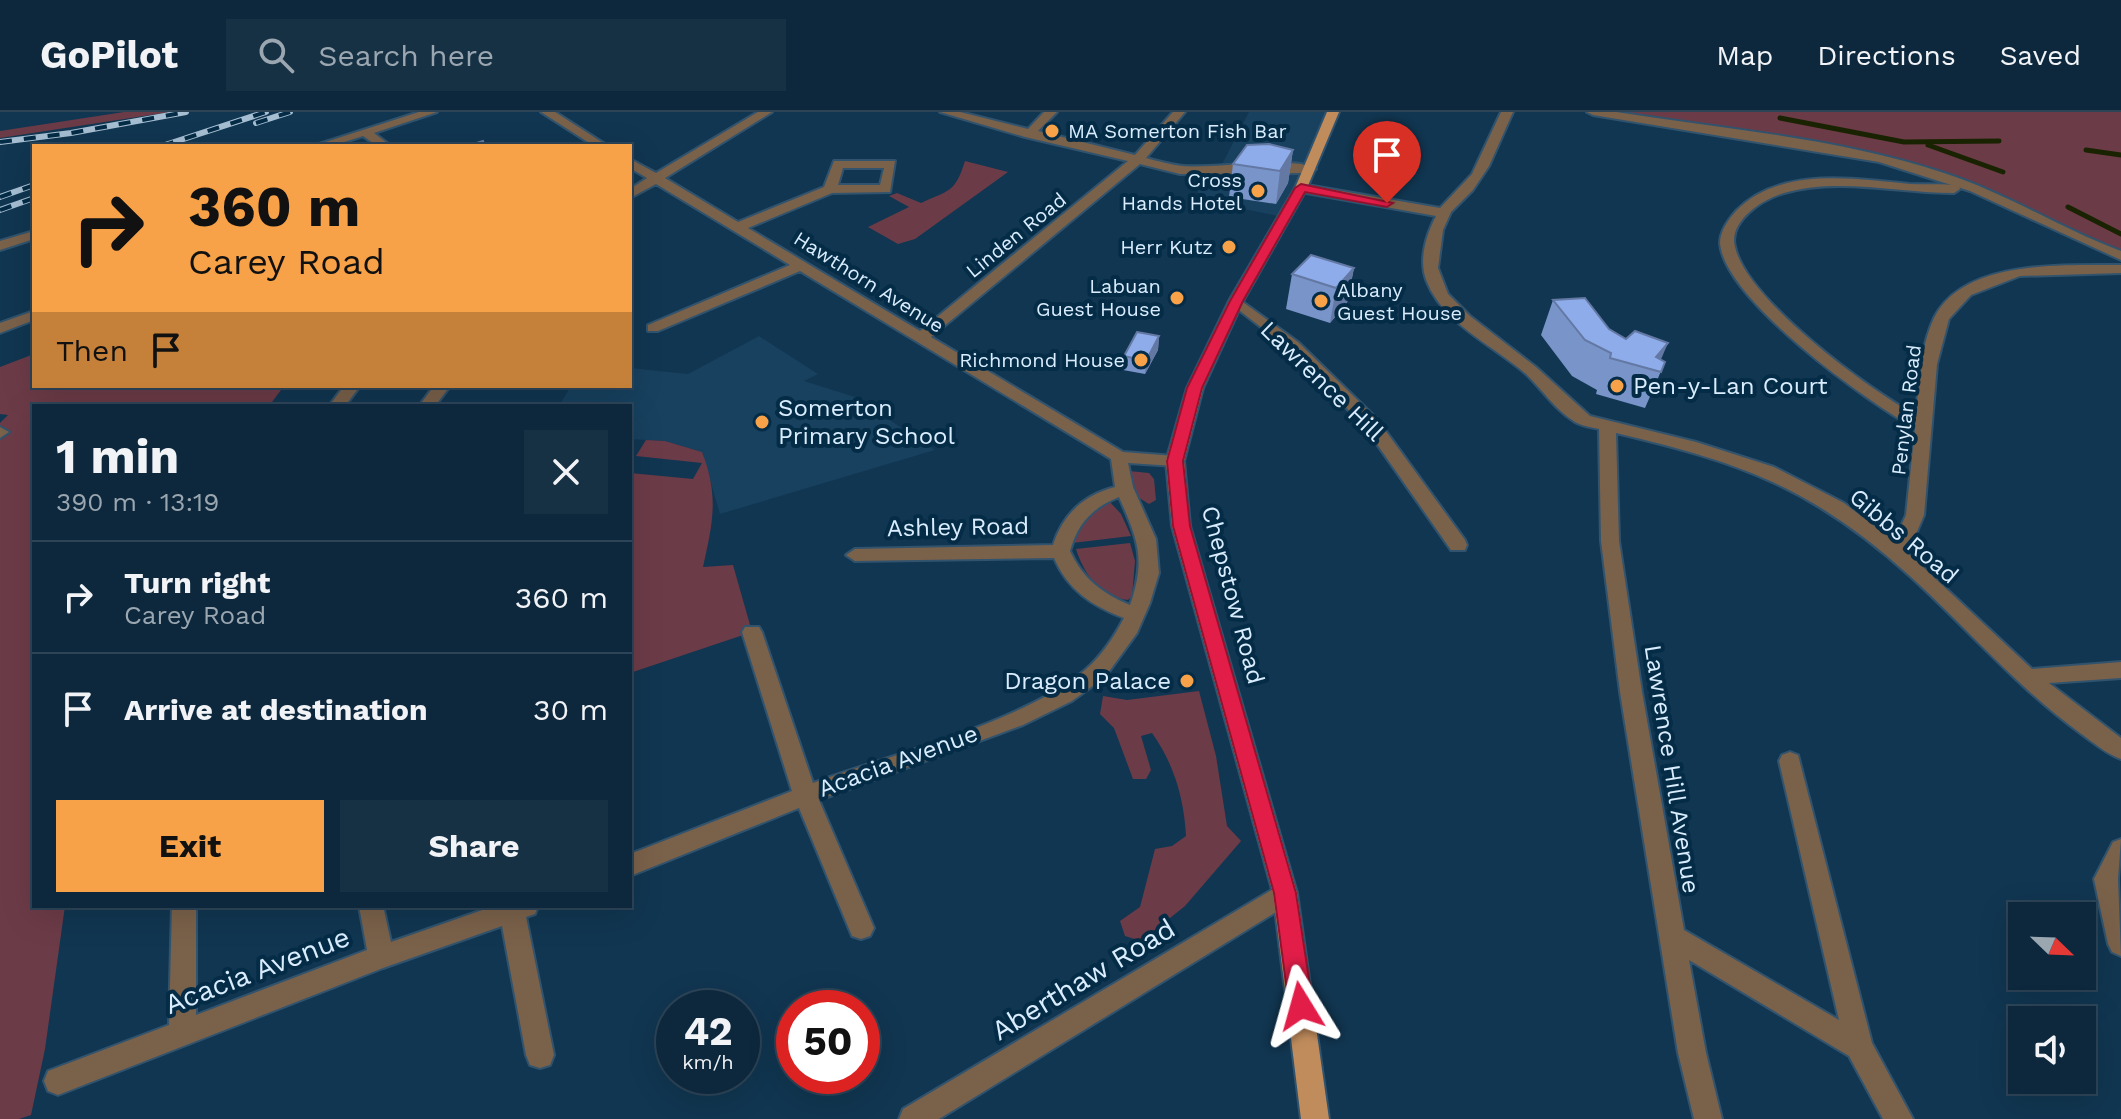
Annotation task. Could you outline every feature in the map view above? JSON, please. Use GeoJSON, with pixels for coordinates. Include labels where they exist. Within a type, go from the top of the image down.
{"type":"FeatureCollection","features":[{"type":"Feature","properties":{"kind":"main road","name":"Chepstow Road"},"geometry":{"type":"LineString","coordinates":[[1315,1119],[1285,893],[1181,526],[1175,461],[1195,388],[1236,301],[1301,188],[1333,112]]}},
{"type":"Feature","properties":{"kind":"street"},"geometry":{"type":"LineString","coordinates":[[326,144],[431,112]]}},
{"type":"Feature","properties":{"kind":"street"},"geometry":{"type":"LineString","coordinates":[[547,112],[599,144]]}},
{"type":"Feature","properties":{"kind":"street"},"geometry":{"type":"LineString","coordinates":[[632,193],[766,112]]}},
{"type":"Feature","properties":{"kind":"street"},"geometry":{"type":"LineString","coordinates":[[946,112],[1180,170],[1218,172],[1279,165],[1310,169]]}},
{"type":"Feature","properties":{"kind":"street"},"geometry":{"type":"LineString","coordinates":[[1029,134],[1051,112]]}},
{"type":"Feature","properties":{"kind":"street","name":"Linden Road"},"geometry":{"type":"LineString","coordinates":[[920,339],[1137,160],[1179,112]]}},
{"type":"Feature","properties":{"kind":"street","name":"Gibbs Road"},"geometry":{"type":"LineString","coordinates":[[1507,112],[1495,144],[1473,182],[1444,213],[1433,240],[1431,261],[1434,283],[1445,298],[1532,372],[1570,412],[1584,420],[1689,444],[1793,482],[1848,516],[1898,555],[2025,677],[2082,726],[2121,750]]}},
{"type":"Feature","properties":{"kind":"street"},"geometry":{"type":"LineString","coordinates":[[1593,112],[1865,154],[1974,187],[2089,245],[2121,256]]}},
{"type":"Feature","properties":{"kind":"street"},"geometry":{"type":"LineString","coordinates":[[365,132],[382,144]]}},
{"type":"Feature","properties":{"kind":"street","name":"Hawthorn Avenue"},"geometry":{"type":"LineString","coordinates":[[632,164],[1119,457],[1175,461]]}},
{"type":"Feature","properties":{"kind":"street"},"geometry":{"type":"LineString","coordinates":[[1922,425],[1877,401],[1785,323],[1731,261],[1727,243],[1730,229],[1741,214],[1776,191],[1853,182],[1949,189],[1974,187]]}},
{"type":"Feature","properties":{"kind":"street"},"geometry":{"type":"LineString","coordinates":[[1301,188],[1444,213]]}},
{"type":"Feature","properties":{"kind":"street"},"geometry":{"type":"LineString","coordinates":[[739,227],[830,189]]}},
{"type":"Feature","properties":{"kind":"street"},"geometry":{"type":"LineString","coordinates":[[0,246],[32,236]]}},
{"type":"Feature","properties":{"kind":"street"},"geometry":{"type":"LineString","coordinates":[[653,328],[801,266]]}},
{"type":"Feature","properties":{"kind":"street","name":"Penylan Road"},"geometry":{"type":"LineString","coordinates":[[1898,555],[1915,515],[1932,344],[1942,318],[1966,292],[2018,272],[2121,269]]}},
{"type":"Feature","properties":{"kind":"street","name":"Lawrence Hill"},"geometry":{"type":"LineString","coordinates":[[1236,301],[1293,345],[1371,423],[1458,545]]}},
{"type":"Feature","properties":{"kind":"street"},"geometry":{"type":"LineString","coordinates":[[0,328],[32,316]]}},
{"type":"Feature","properties":{"kind":"street","name":"Lawrence Hill Avenue"},"geometry":{"type":"LineString","coordinates":[[1607,425],[1610,541],[1631,692],[1692,1053],[1708,1119]]}},
{"type":"Feature","properties":{"kind":"street"},"geometry":{"type":"LineString","coordinates":[[1119,457],[1125,490],[1140,519],[1149,551],[1150,570],[1135,614],[1102,603],[1088,593],[1067,567],[1061,551],[1073,520],[1085,506],[1098,498],[1125,490]]}},
{"type":"Feature","properties":{"kind":"street","name":"Ashley Road"},"geometry":{"type":"LineString","coordinates":[[855,555],[1061,551]]}},
{"type":"Feature","properties":{"kind":"street","name":"Acacia Avenue"},"geometry":{"type":"LineString","coordinates":[[632,864],[805,795],[989,729],[1057,697],[1099,669],[1123,638],[1135,614]]}},
{"type":"Feature","properties":{"kind":"street"},"geometry":{"type":"LineString","coordinates":[[752,632],[805,795],[861,928]]}},
{"type":"Feature","properties":{"kind":"street"},"geometry":{"type":"LineString","coordinates":[[2025,677],[2121,670]]}},
{"type":"Feature","properties":{"kind":"street"},"geometry":{"type":"LineString","coordinates":[[1790,761],[1859,1047],[1899,1119]]}},
{"type":"Feature","properties":{"kind":"street"},"geometry":{"type":"LineString","coordinates":[[2121,849],[2106,879],[2121,944]]}},
{"type":"Feature","properties":{"kind":"street","name":"Aberthaw Road"},"geometry":{"type":"LineString","coordinates":[[913,1119],[1285,893]]}},
{"type":"Feature","properties":{"kind":"street"},"geometry":{"type":"LineString","coordinates":[[182,1033],[184,908]]}},
{"type":"Feature","properties":{"kind":"street"},"geometry":{"type":"LineString","coordinates":[[371,908],[381,957]]}},
{"type":"Feature","properties":{"kind":"street"},"geometry":{"type":"LineString","coordinates":[[519,909],[540,1055]]}},
{"type":"Feature","properties":{"kind":"street","name":"Acacia Avenue"},"geometry":{"type":"LineString","coordinates":[[58,1081],[381,957],[519,909]]}},
{"type":"Feature","properties":{"kind":"street"},"geometry":{"type":"LineString","coordinates":[[1673,937],[1859,1047]]}},
{"type":"Feature","properties":{"kind":"shaded area"},"geometry":{"type":"Polygon","coordinates":[[[124,112],[170,112],[0,138],[0,131],[124,112]]]}},
{"type":"Feature","properties":{"kind":"shaded area"},"geometry":{"type":"Polygon","coordinates":[[[1249,112],[1333,112],[1283,217],[1234,207],[1230,213],[1202,206],[1194,179],[1218,172],[1249,112]]]}},
{"type":"Feature","properties":{"kind":"shaded area"},"geometry":{"type":"Polygon","coordinates":[[[1593,112],[2121,112],[2121,256],[2013,204],[1903,164],[1593,112]]]}},
{"type":"Feature","properties":{"kind":"shaded area"},"geometry":{"type":"Polygon","coordinates":[[[965,161],[1008,172],[915,239],[898,244],[868,227],[909,207],[889,196],[897,193],[921,203],[950,189],[965,161]]]}},
{"type":"Feature","properties":{"kind":"shaded area","name":"Somerton Primary School"},"geometry":{"type":"Polygon","coordinates":[[[759,336],[818,374],[804,381],[855,397],[935,450],[720,514],[702,452],[665,441],[632,439],[632,404],[560,404],[570,388],[632,388],[632,368],[688,374],[759,336]]]}},
{"type":"Feature","properties":{"kind":"shaded area"},"geometry":{"type":"Polygon","coordinates":[[[32,355],[32,388],[282,388],[270,404],[32,404],[32,908],[65,908],[45,1049],[31,1115],[19,1119],[0,1119],[0,423],[8,415],[0,414],[0,367],[32,355]]]}},
{"type":"Feature","properties":{"kind":"shaded area"},"geometry":{"type":"Polygon","coordinates":[[[646,440],[665,441],[702,452],[711,482],[713,509],[703,567],[733,565],[752,632],[632,672],[632,473],[693,479],[702,463],[636,456],[646,440]]]}},
{"type":"Feature","properties":{"kind":"shaded area"},"geometry":{"type":"Polygon","coordinates":[[[1129,471],[1149,473],[1154,479],[1156,500],[1149,504],[1136,496],[1129,471]]]}},
{"type":"Feature","properties":{"kind":"shaded area"},"geometry":{"type":"Polygon","coordinates":[[[1108,500],[1121,514],[1131,536],[1072,543],[1087,513],[1108,500]]]}},
{"type":"Feature","properties":{"kind":"shaded area"},"geometry":{"type":"Polygon","coordinates":[[[1130,543],[1135,561],[1132,596],[1128,600],[1109,594],[1094,583],[1076,549],[1130,543]]]}},
{"type":"Feature","properties":{"kind":"shaded area"},"geometry":{"type":"Polygon","coordinates":[[[1199,691],[1216,756],[1227,826],[1241,841],[1185,906],[1141,941],[1125,936],[1120,921],[1140,907],[1155,849],[1172,846],[1186,836],[1183,808],[1172,769],[1152,733],[1141,736],[1151,770],[1146,779],[1133,779],[1114,728],[1100,714],[1103,696],[1127,700],[1199,691]]]}},
{"type":"Feature","properties":{"kind":"building"},"geometry":{"type":"Polygon","coordinates":[[[1269,144],[1293,150],[1280,171],[1233,164],[1247,145],[1269,144]]]}},
{"type":"Feature","properties":{"kind":"building"},"geometry":{"type":"Polygon","coordinates":[[[1311,255],[1354,268],[1336,288],[1292,274],[1311,255]]]}},
{"type":"Feature","properties":{"kind":"building"},"geometry":{"type":"Polygon","coordinates":[[[1585,298],[1609,329],[1626,339],[1635,331],[1668,343],[1656,357],[1665,362],[1661,372],[1610,358],[1611,353],[1585,340],[1553,300],[1585,298]]]}},
{"type":"Feature","properties":{"kind":"building"},"geometry":{"type":"Polygon","coordinates":[[[1137,332],[1159,336],[1146,361],[1124,356],[1137,332]]]}},
{"type":"Feature","properties":{"kind":"waterway"},"geometry":{"type":"LineString","coordinates":[[1780,118],[1904,142],[1999,141]]}},
{"type":"Feature","properties":{"kind":"waterway"},"geometry":{"type":"LineString","coordinates":[[1928,145],[2003,172]]}},
{"type":"Feature","properties":{"kind":"waterway"},"geometry":{"type":"LineString","coordinates":[[2086,150],[2121,155]]}},
{"type":"Feature","properties":{"kind":"waterway"},"geometry":{"type":"LineString","coordinates":[[2068,207],[2121,234]]}},
{"type":"Feature","properties":{"kind":"railway"},"geometry":{"type":"LineString","coordinates":[[0,142],[71,133],[186,112]]}},
{"type":"Feature","properties":{"kind":"railway"},"geometry":{"type":"LineString","coordinates":[[168,144],[266,112]]}},
{"type":"Feature","properties":{"kind":"railway"},"geometry":{"type":"LineString","coordinates":[[256,123],[290,112]]}},
{"type":"Feature","properties":{"kind":"railway"},"geometry":{"type":"LineString","coordinates":[[0,197],[32,186]]}},
{"type":"Feature","properties":{"kind":"railway"},"geometry":{"type":"LineString","coordinates":[[0,210],[32,199]]}},
{"type":"Feature","properties":{"kind":"place","name":"MA Somerton Fish Bar"},"geometry":{"type":"Point","coordinates":[1052,131]}},
{"type":"Feature","properties":{"kind":"place","name":"Cross Hands Hotel"},"geometry":{"type":"Point","coordinates":[1258,191]}},
{"type":"Feature","properties":{"kind":"place","name":"Herr Kutz"},"geometry":{"type":"Point","coordinates":[1229,247]}},
{"type":"Feature","properties":{"kind":"place","name":"Labuan Guest House"},"geometry":{"type":"Point","coordinates":[1177,298]}},
{"type":"Feature","properties":{"kind":"place","name":"Albany Guest House"},"geometry":{"type":"Point","coordinates":[1321,301]}},
{"type":"Feature","properties":{"kind":"place","name":"Richmond House"},"geometry":{"type":"Point","coordinates":[1141,360]}},
{"type":"Feature","properties":{"kind":"place","name":"Pen-y-Lan Court"},"geometry":{"type":"Point","coordinates":[1617,386]}},
{"type":"Feature","properties":{"kind":"place","name":"Somerton Primary School"},"geometry":{"type":"Point","coordinates":[762,422]}},
{"type":"Feature","properties":{"kind":"place","name":"Dragon Palace"},"geometry":{"type":"Point","coordinates":[1187,681]}},
{"type":"Feature","properties":{"kind":"route"},"geometry":{"type":"LineString","coordinates":[[1301,1006],[1285,893],[1181,526],[1175,461],[1195,388],[1236,301],[1301,188],[1387,203]]}}]}
